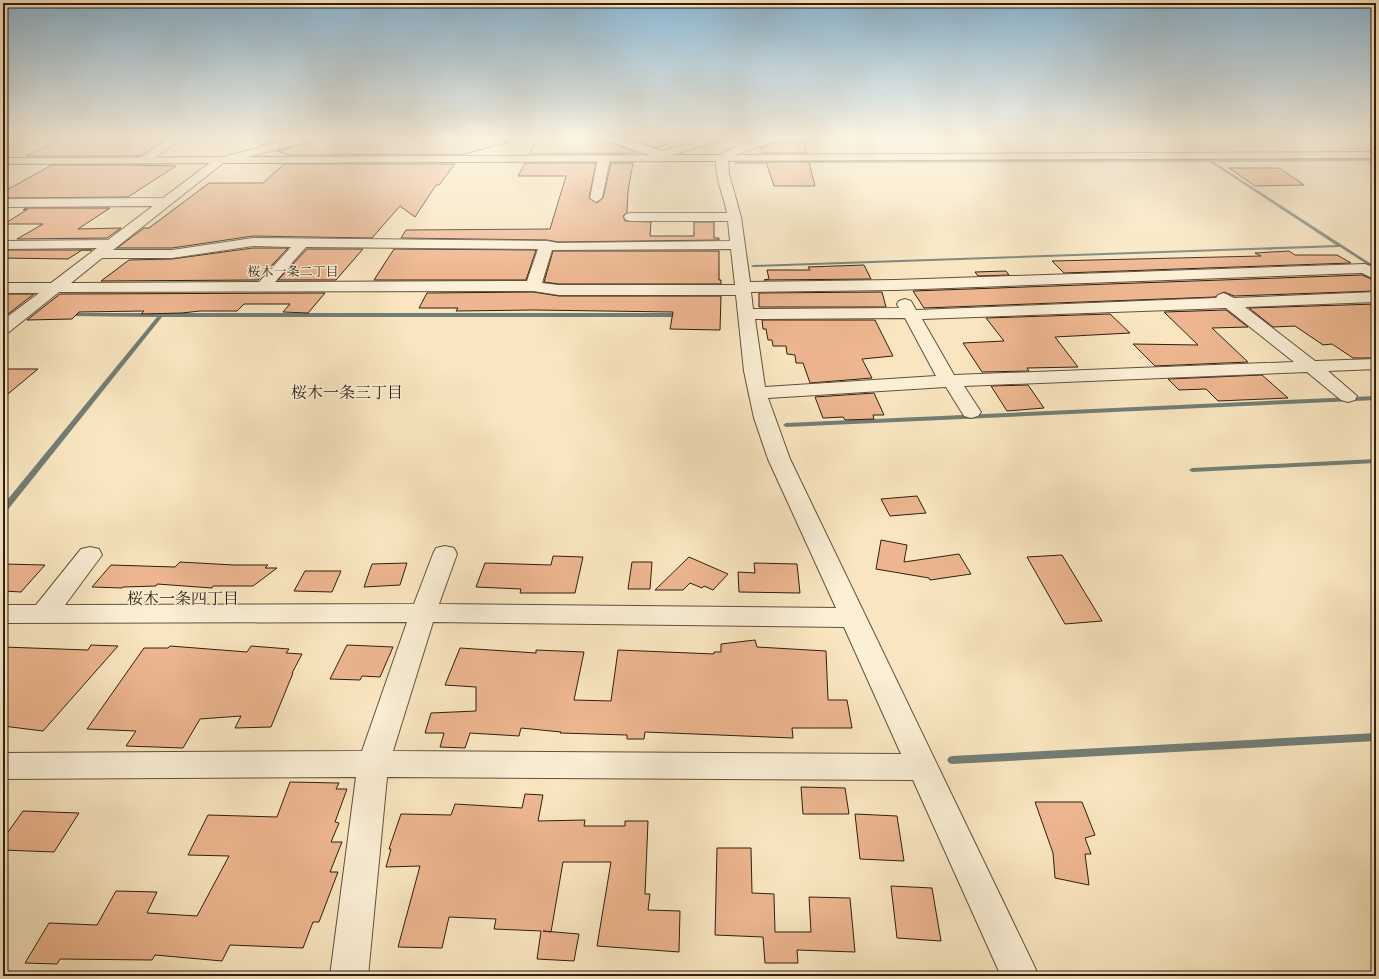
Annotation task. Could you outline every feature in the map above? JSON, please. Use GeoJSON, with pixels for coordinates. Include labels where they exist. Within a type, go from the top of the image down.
{"type":"FeatureCollection","features":[{"type":"Feature","properties":{"kind":"street"},"geometry":{"type":"LineString","coordinates":[[3,328],[190,183]]}},
{"type":"Feature","properties":{"kind":"street"},"geometry":{"type":"LineString","coordinates":[[596,198],[599,183]]}},
{"type":"Feature","properties":{"kind":"street"},"geometry":{"type":"LineString","coordinates":[[725,183],[734,217],[757,392],[762,414],[779,459],[1020,976]]}},
{"type":"Feature","properties":{"kind":"street"},"geometry":{"type":"LineString","coordinates":[[3,203],[165,202]]}},
{"type":"Feature","properties":{"kind":"street"},"geometry":{"type":"LineString","coordinates":[[631,216],[734,217]]}},
{"type":"Feature","properties":{"kind":"street"},"geometry":{"type":"LineString","coordinates":[[99,254],[172,254],[253,242],[301,244],[547,244],[558,248],[737,245]]}},
{"type":"Feature","properties":{"kind":"street"},"geometry":{"type":"LineString","coordinates":[[3,245],[112,244]]}},
{"type":"Feature","properties":{"kind":"street"},"geometry":{"type":"LineString","coordinates":[[264,286],[301,244]]}},
{"type":"Feature","properties":{"kind":"street"},"geometry":{"type":"LineString","coordinates":[[533,286],[547,244]]}},
{"type":"Feature","properties":{"kind":"street"},"geometry":{"type":"LineString","coordinates":[[3,288],[533,286],[559,290],[895,285],[1364,268],[1376,275]]}},
{"type":"Feature","properties":{"kind":"street"},"geometry":{"type":"LineString","coordinates":[[1193,275],[1348,396]]}},
{"type":"Feature","properties":{"kind":"street"},"geometry":{"type":"LineString","coordinates":[[895,285],[950,381],[972,412]]}},
{"type":"Feature","properties":{"kind":"street"},"geometry":{"type":"LineString","coordinates":[[746,314],[911,314],[1376,297]]}},
{"type":"Feature","properties":{"kind":"street"},"geometry":{"type":"LineString","coordinates":[[757,392],[950,381],[1376,364]]}},
{"type":"Feature","properties":{"kind":"street"},"geometry":{"type":"LineString","coordinates":[[349,976],[373,764],[423,614],[445,554]]}},
{"type":"Feature","properties":{"kind":"street"},"geometry":{"type":"LineString","coordinates":[[43,614],[90,555]]}},
{"type":"Feature","properties":{"kind":"street"},"geometry":{"type":"LineString","coordinates":[[3,614],[423,614],[852,618]]}},
{"type":"Feature","properties":{"kind":"street"},"geometry":{"type":"LineString","coordinates":[[3,766],[373,764],[923,767]]}},
{"type":"Feature","properties":{"kind":"building"},"geometry":{"type":"Polygon","coordinates":[[[20,183],[150,183],[128,197],[3,198],[3,192],[20,183]]]}},
{"type":"Feature","properties":{"kind":"building"},"geometry":{"type":"Polygon","coordinates":[[[209,183],[441,183],[439,185],[436,185],[415,217],[400,206],[372,238],[253,236],[172,248],[117,248],[144,228],[149,228],[209,183]]]}},
{"type":"Feature","properties":{"kind":"building"},"geometry":{"type":"Polygon","coordinates":[[[564,183],[592,183],[589,198],[597,203],[603,198],[607,183],[629,183],[627,212],[623,216],[625,221],[651,222],[650,236],[694,236],[694,222],[714,222],[714,238],[719,238],[719,240],[558,242],[547,240],[401,238],[406,230],[550,229],[564,183]]]}},
{"type":"Feature","properties":{"kind":"building"},"geometry":{"type":"Polygon","coordinates":[[[773,183],[814,183],[815,186],[774,186],[773,183]]]}},
{"type":"Feature","properties":{"kind":"building"},"geometry":{"type":"Polygon","coordinates":[[[1250,183],[1301,183],[1304,185],[1255,186],[1250,183]]]}},
{"type":"Feature","properties":{"kind":"building"},"geometry":{"type":"Polygon","coordinates":[[[25,208],[110,208],[78,229],[121,228],[107,238],[17,239],[43,224],[4,224],[28,209],[23,210],[25,208]]]}},
{"type":"Feature","properties":{"kind":"building"},"geometry":{"type":"Polygon","coordinates":[[[253,248],[288,248],[258,280],[101,281],[129,260],[172,259],[253,248]]]}},
{"type":"Feature","properties":{"kind":"building"},"geometry":{"type":"Polygon","coordinates":[[[307,249],[363,249],[336,280],[278,280],[307,249]]]}},
{"type":"Feature","properties":{"kind":"building"},"geometry":{"type":"Polygon","coordinates":[[[394,249],[536,250],[526,280],[374,280],[394,249]]]}},
{"type":"Feature","properties":{"kind":"building"},"geometry":{"type":"Polygon","coordinates":[[[3,250],[82,250],[68,259],[3,258],[3,250]]]}},
{"type":"Feature","properties":{"kind":"building"},"geometry":{"type":"Polygon","coordinates":[[[553,251],[719,251],[719,280],[721,280],[721,284],[559,284],[544,282],[553,251]]]}},
{"type":"Feature","properties":{"kind":"building"},"geometry":{"type":"Polygon","coordinates":[[[1289,251],[1295,255],[1337,255],[1351,263],[1064,273],[1052,261],[1261,256],[1255,253],[1289,251]]]}},
{"type":"Feature","properties":{"kind":"building"},"geometry":{"type":"Polygon","coordinates":[[[864,265],[871,279],[764,280],[769,279],[767,270],[810,270],[808,267],[864,265]]]}},
{"type":"Feature","properties":{"kind":"building"},"geometry":{"type":"Polygon","coordinates":[[[1006,271],[1009,275],[978,276],[975,272],[1006,271]]]}},
{"type":"Feature","properties":{"kind":"building"},"geometry":{"type":"Polygon","coordinates":[[[1362,275],[1376,281],[1376,291],[1234,296],[1224,292],[1215,297],[924,308],[913,291],[1362,275]]]}},
{"type":"Feature","properties":{"kind":"building"},"geometry":{"type":"Polygon","coordinates":[[[533,292],[559,296],[721,296],[720,330],[670,329],[673,312],[535,310],[456,311],[458,308],[419,308],[427,293],[533,292]]]}},
{"type":"Feature","properties":{"kind":"building"},"geometry":{"type":"Polygon","coordinates":[[[882,292],[886,307],[759,307],[759,293],[882,292]]]}},
{"type":"Feature","properties":{"kind":"building"},"geometry":{"type":"Polygon","coordinates":[[[325,293],[308,313],[283,312],[290,304],[244,304],[237,311],[141,314],[144,311],[79,312],[72,319],[27,320],[60,294],[325,293]]]}},
{"type":"Feature","properties":{"kind":"building"},"geometry":{"type":"Polygon","coordinates":[[[3,294],[34,294],[3,318],[3,294]]]}},
{"type":"Feature","properties":{"kind":"building"},"geometry":{"type":"Polygon","coordinates":[[[1376,304],[1376,358],[1353,358],[1332,344],[1323,345],[1295,326],[1273,327],[1249,308],[1376,304]]]}},
{"type":"Feature","properties":{"kind":"building"},"geometry":{"type":"Polygon","coordinates":[[[1226,310],[1248,327],[1212,328],[1248,362],[1155,366],[1133,344],[1198,345],[1164,312],[1226,310]]]}},
{"type":"Feature","properties":{"kind":"building"},"geometry":{"type":"Polygon","coordinates":[[[1110,314],[1130,333],[1055,337],[1078,367],[1027,368],[1029,371],[982,372],[963,343],[1004,341],[986,318],[1110,314]]]}},
{"type":"Feature","properties":{"kind":"building"},"geometry":{"type":"Polygon","coordinates":[[[762,320],[875,320],[893,356],[862,359],[872,378],[810,383],[803,363],[796,363],[795,355],[787,354],[786,346],[773,346],[772,340],[768,340],[766,329],[763,329],[762,320]]]}},
{"type":"Feature","properties":{"kind":"building"},"geometry":{"type":"Polygon","coordinates":[[[3,369],[38,369],[3,398],[3,369]]]}},
{"type":"Feature","properties":{"kind":"building"},"geometry":{"type":"Polygon","coordinates":[[[1262,375],[1288,398],[1218,401],[1206,389],[1179,390],[1168,379],[1262,375]]]}},
{"type":"Feature","properties":{"kind":"building"},"geometry":{"type":"Polygon","coordinates":[[[1028,385],[1044,408],[1007,411],[991,386],[1028,385]]]}},
{"type":"Feature","properties":{"kind":"building"},"geometry":{"type":"Polygon","coordinates":[[[874,393],[884,415],[873,415],[874,419],[845,420],[843,417],[823,418],[815,397],[874,393]]]}},
{"type":"Feature","properties":{"kind":"building"},"geometry":{"type":"Polygon","coordinates":[[[917,496],[926,513],[890,516],[881,499],[917,496]]]}},
{"type":"Feature","properties":{"kind":"building"},"geometry":{"type":"Polygon","coordinates":[[[881,540],[907,545],[904,562],[959,554],[971,574],[930,580],[929,578],[876,569],[881,540]]]}},
{"type":"Feature","properties":{"kind":"building"},"geometry":{"type":"Polygon","coordinates":[[[1062,555],[1102,621],[1065,624],[1027,557],[1062,555]]]}},
{"type":"Feature","properties":{"kind":"building"},"geometry":{"type":"Polygon","coordinates":[[[553,556],[583,557],[575,593],[520,593],[521,589],[476,587],[485,563],[551,565],[553,556]]]}},
{"type":"Feature","properties":{"kind":"building"},"geometry":{"type":"Polygon","coordinates":[[[689,557],[728,574],[713,590],[704,586],[702,588],[690,583],[683,590],[655,590],[689,557]]]}},
{"type":"Feature","properties":{"kind":"building"},"geometry":{"type":"Polygon","coordinates":[[[180,562],[268,565],[265,568],[277,568],[253,586],[213,586],[212,588],[157,584],[156,586],[122,588],[92,587],[111,565],[175,567],[180,562]]]}},
{"type":"Feature","properties":{"kind":"building"},"geometry":{"type":"Polygon","coordinates":[[[632,562],[652,562],[650,589],[628,589],[632,562]]]}},
{"type":"Feature","properties":{"kind":"building"},"geometry":{"type":"Polygon","coordinates":[[[407,563],[400,585],[364,587],[372,564],[407,563]]]}},
{"type":"Feature","properties":{"kind":"building"},"geometry":{"type":"Polygon","coordinates":[[[754,563],[797,564],[800,593],[739,592],[738,572],[755,573],[754,563]]]}},
{"type":"Feature","properties":{"kind":"building"},"geometry":{"type":"Polygon","coordinates":[[[3,564],[45,565],[21,592],[3,591],[3,564]]]}},
{"type":"Feature","properties":{"kind":"building"},"geometry":{"type":"Polygon","coordinates":[[[305,571],[341,571],[332,592],[294,591],[305,571]]]}},
{"type":"Feature","properties":{"kind":"building"},"geometry":{"type":"Polygon","coordinates":[[[755,640],[757,647],[826,651],[828,700],[847,700],[852,728],[792,728],[793,738],[645,732],[644,739],[627,739],[627,735],[560,733],[561,732],[521,728],[519,736],[470,733],[465,748],[440,747],[444,733],[425,733],[431,713],[476,711],[476,687],[445,685],[460,648],[536,653],[536,650],[584,652],[574,700],[611,701],[618,650],[714,654],[714,652],[721,652],[721,644],[755,640]]]}},
{"type":"Feature","properties":{"kind":"building"},"geometry":{"type":"Polygon","coordinates":[[[91,645],[118,646],[43,731],[3,726],[3,647],[88,650],[91,645]]]}},
{"type":"Feature","properties":{"kind":"building"},"geometry":{"type":"Polygon","coordinates":[[[347,645],[393,647],[380,677],[362,676],[360,680],[330,679],[347,645]]]}},
{"type":"Feature","properties":{"kind":"building"},"geometry":{"type":"Polygon","coordinates":[[[170,646],[247,652],[251,646],[289,649],[286,653],[302,654],[292,673],[271,727],[235,728],[241,716],[200,719],[183,748],[126,746],[136,731],[87,729],[144,648],[168,648],[170,646]]]}},
{"type":"Feature","properties":{"kind":"building"},"geometry":{"type":"Polygon","coordinates":[[[290,782],[339,783],[336,789],[347,789],[335,822],[339,823],[331,842],[342,842],[330,872],[338,872],[319,922],[313,922],[303,948],[230,945],[222,961],[155,955],[152,960],[60,959],[57,964],[25,963],[49,923],[97,925],[116,891],[157,892],[147,913],[197,916],[229,856],[188,855],[208,815],[277,817],[290,782]]]}},
{"type":"Feature","properties":{"kind":"building"},"geometry":{"type":"Polygon","coordinates":[[[801,787],[845,788],[849,814],[803,814],[801,787]]]}},
{"type":"Feature","properties":{"kind":"building"},"geometry":{"type":"Polygon","coordinates":[[[525,794],[543,795],[538,821],[585,820],[584,826],[625,826],[625,821],[648,821],[645,894],[650,894],[648,910],[680,911],[679,952],[597,946],[611,862],[563,862],[551,932],[579,934],[574,961],[537,959],[541,931],[494,929],[496,919],[449,917],[442,948],[398,947],[420,866],[386,867],[391,849],[389,849],[401,814],[451,815],[455,804],[522,808],[525,794]]]}},
{"type":"Feature","properties":{"kind":"building"},"geometry":{"type":"Polygon","coordinates":[[[1035,802],[1082,802],[1095,835],[1085,838],[1091,854],[1085,854],[1089,885],[1055,878],[1053,853],[1035,802]]]}},
{"type":"Feature","properties":{"kind":"building"},"geometry":{"type":"Polygon","coordinates":[[[23,811],[79,813],[54,852],[3,850],[3,839],[23,811]]]}},
{"type":"Feature","properties":{"kind":"building"},"geometry":{"type":"Polygon","coordinates":[[[855,814],[897,816],[904,861],[860,859],[855,814]]]}},
{"type":"Feature","properties":{"kind":"building"},"geometry":{"type":"Polygon","coordinates":[[[717,848],[751,848],[752,893],[774,894],[775,932],[811,932],[809,897],[850,898],[855,952],[797,950],[798,963],[765,963],[763,937],[715,935],[717,848]]]}},
{"type":"Feature","properties":{"kind":"building"},"geometry":{"type":"Polygon","coordinates":[[[891,886],[932,888],[941,941],[897,938],[891,886]]]}},
{"type":"Feature","properties":{"kind":"waterway"},"geometry":{"type":"LineString","coordinates":[[1244,183],[1341,246]]}},
{"type":"Feature","properties":{"kind":"waterway"},"geometry":{"type":"LineString","coordinates":[[753,266],[1341,246]]}},
{"type":"Feature","properties":{"kind":"waterway"},"geometry":{"type":"LineString","coordinates":[[1341,246],[1376,269]]}},
{"type":"Feature","properties":{"kind":"waterway"},"geometry":{"type":"LineString","coordinates":[[67,315],[161,315]]}},
{"type":"Feature","properties":{"kind":"waterway"},"geometry":{"type":"LineString","coordinates":[[3,510],[161,315]]}},
{"type":"Feature","properties":{"kind":"waterway"},"geometry":{"type":"LineString","coordinates":[[161,315],[681,315]]}},
{"type":"Feature","properties":{"kind":"waterway"},"geometry":{"type":"LineString","coordinates":[[786,425],[1376,398]]}},
{"type":"Feature","properties":{"kind":"waterway"},"geometry":{"type":"LineString","coordinates":[[1192,470],[1376,461]]}},
{"type":"Feature","properties":{"kind":"waterway"},"geometry":{"type":"LineString","coordinates":[[952,760],[1376,737]]}},
{"type":"Feature","properties":{"kind":"district","name":"桜木一条二丁目"},"geometry":{"type":"Point","coordinates":[293,272]}},
{"type":"Feature","properties":{"kind":"district","name":"桜木一条三丁目"},"geometry":{"type":"Point","coordinates":[347,394]}},
{"type":"Feature","properties":{"kind":"district","name":"桜木一条四丁目"},"geometry":{"type":"Point","coordinates":[183,600]}}]}
